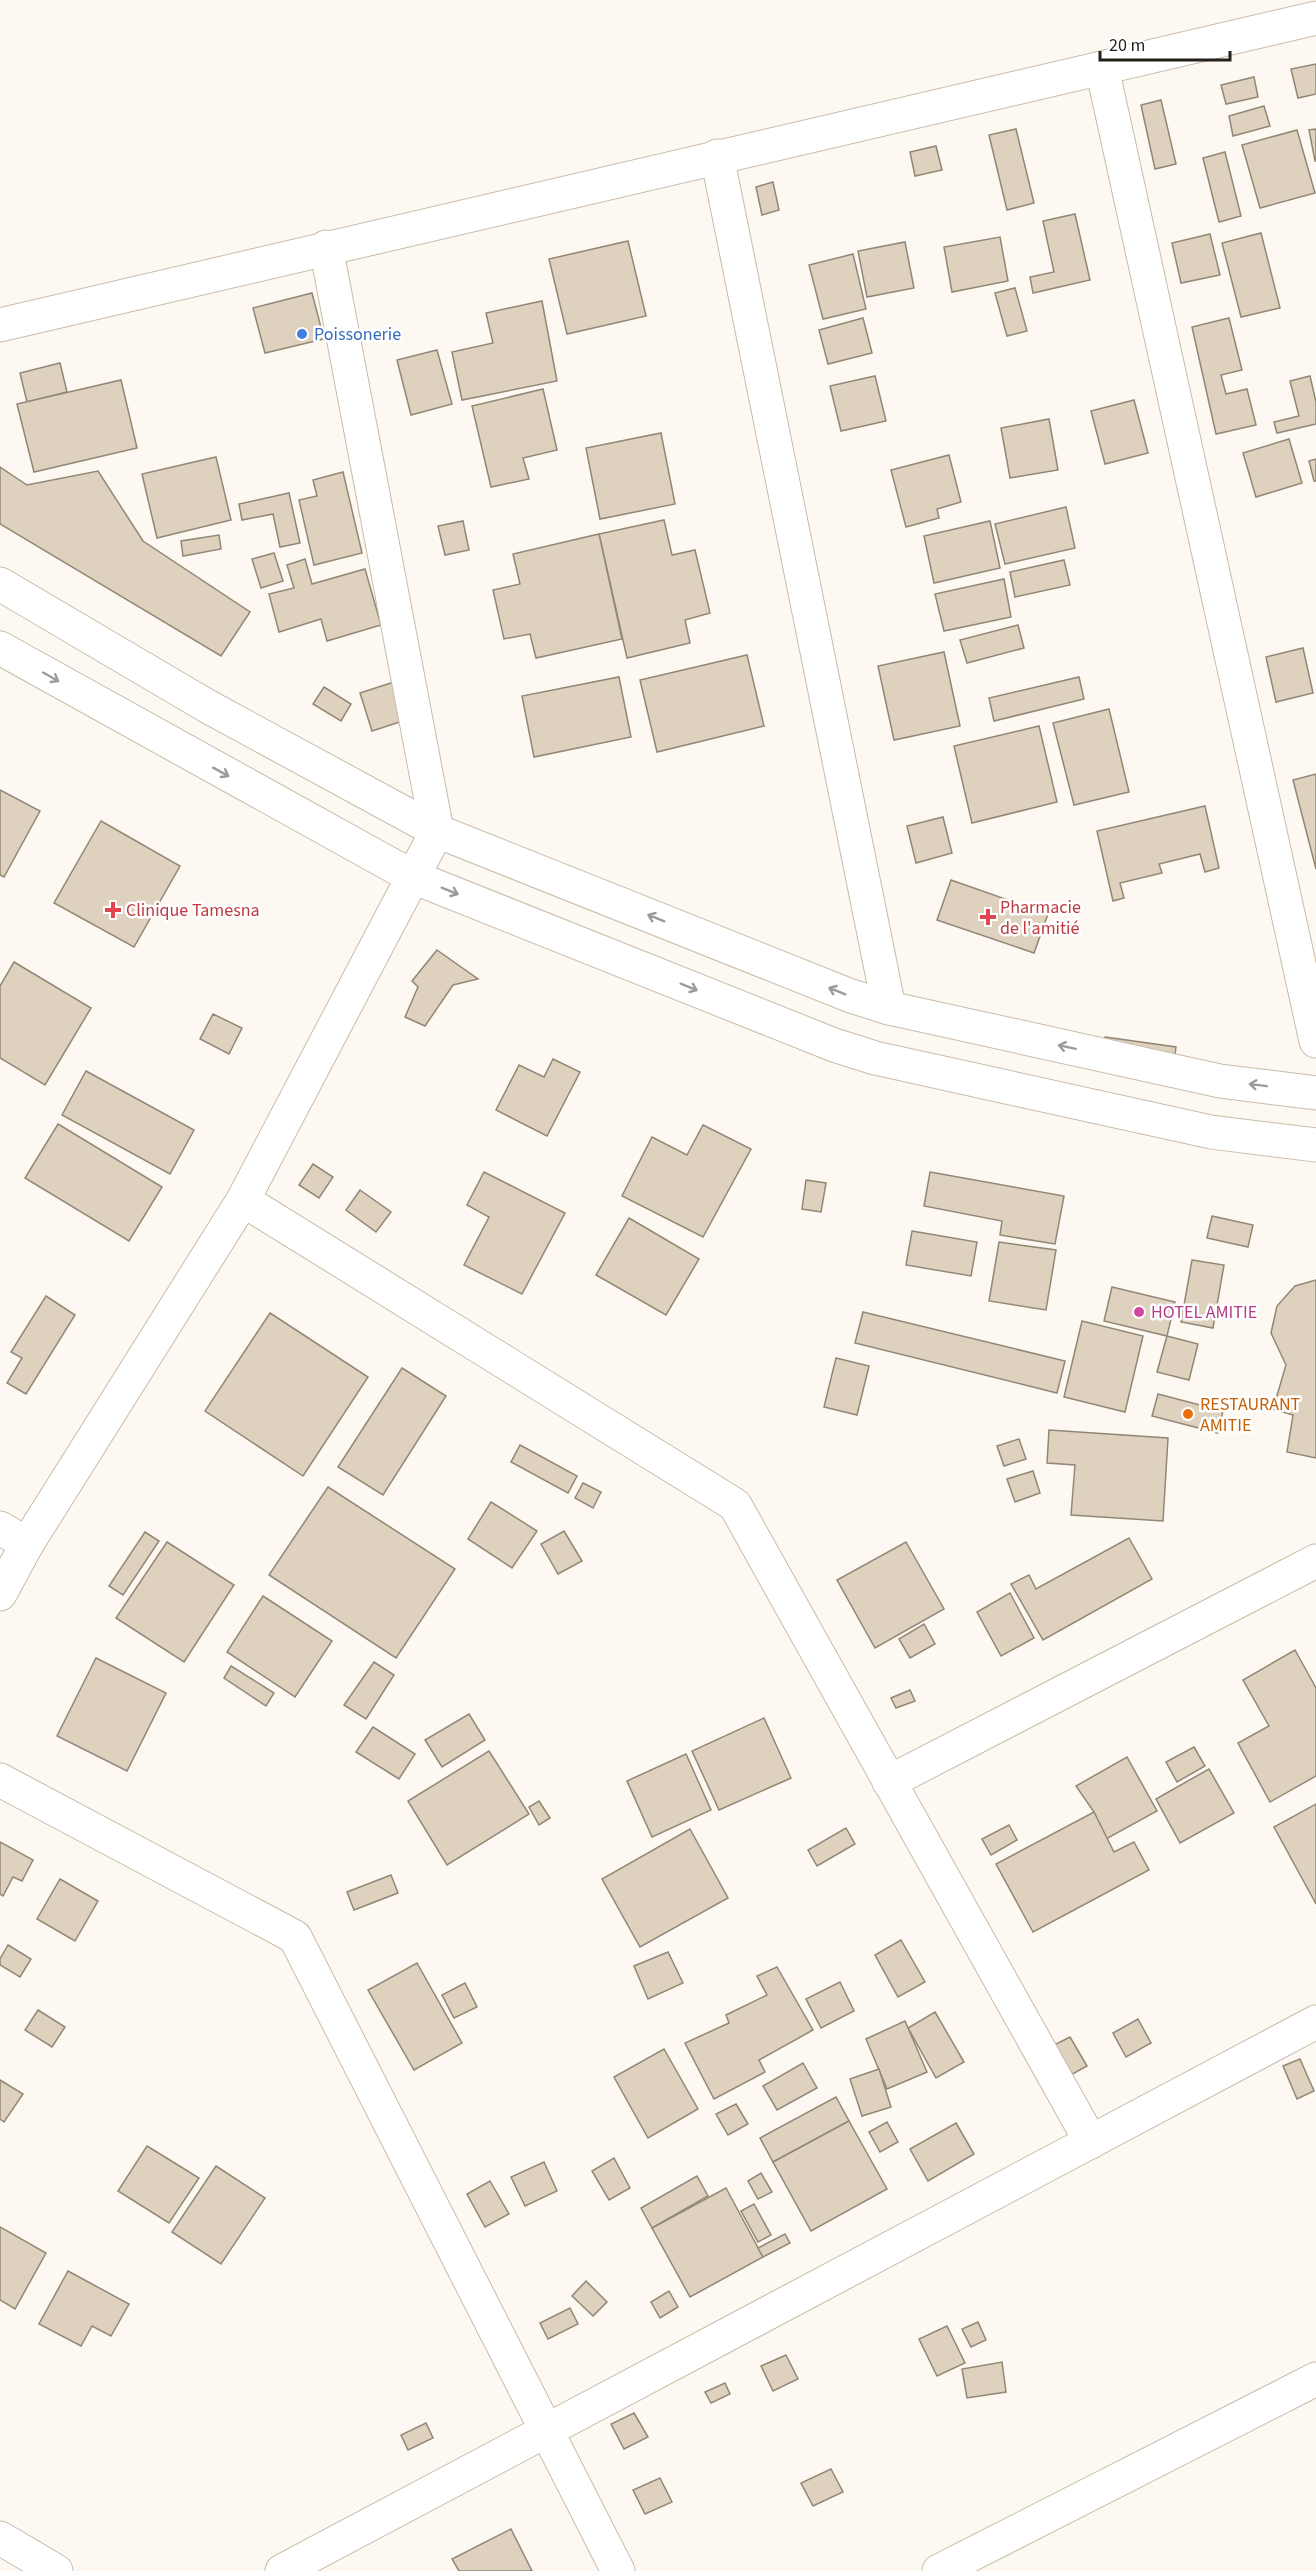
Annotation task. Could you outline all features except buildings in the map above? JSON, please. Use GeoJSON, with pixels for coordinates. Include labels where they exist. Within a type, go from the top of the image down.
{"type":"FeatureCollection","features":[{"type":"Feature","properties":{"kind":"street"},"geometry":{"type":"LineString","coordinates":[[0,325],[326,247],[1316,18]]}},
{"type":"Feature","properties":{"kind":"street"},"geometry":{"type":"LineString","coordinates":[[1102,68],[1316,1041]]}},
{"type":"Feature","properties":{"kind":"street"},"geometry":{"type":"LineString","coordinates":[[717,156],[889,1008]]}},
{"type":"Feature","properties":{"kind":"street"},"geometry":{"type":"LineString","coordinates":[[0,1594],[14,1536],[243,1200],[437,831],[326,247]]}},
{"type":"Feature","properties":{"kind":"street"},"geometry":{"type":"LineString","coordinates":[[0,584],[207,706],[437,831],[851,996],[889,1008],[1220,1081],[1316,1093]]}},
{"type":"Feature","properties":{"kind":"street"},"geometry":{"type":"LineString","coordinates":[[0,648],[413,877],[834,1045],[875,1058],[1211,1132],[1316,1145]]}},
{"type":"Feature","properties":{"kind":"street"},"geometry":{"type":"LineString","coordinates":[[243,1200],[735,1505],[1091,2142]]}},
{"type":"Feature","properties":{"kind":"street"},"geometry":{"type":"LineString","coordinates":[[890,1782],[1316,1561]]}},
{"type":"Feature","properties":{"kind":"street"},"geometry":{"type":"LineString","coordinates":[[0,1780],[295,1937],[618,2571]]}},
{"type":"Feature","properties":{"kind":"street"},"geometry":{"type":"LineString","coordinates":[[282,2571],[1316,2022]]}},
{"type":"Feature","properties":{"kind":"street"},"geometry":{"type":"LineString","coordinates":[[939,2571],[1316,2379]]}},
{"type":"Feature","properties":{"kind":"street"},"geometry":{"type":"LineString","coordinates":[[0,2538],[56,2571]]}},
{"type":"Feature","properties":{"kind":"place","name":"Poissonerie"},"geometry":{"type":"Point","coordinates":[302,334]}},
{"type":"Feature","properties":{"kind":"place","name":"Clinique Tamesna"},"geometry":{"type":"Point","coordinates":[113,910]}},
{"type":"Feature","properties":{"kind":"place","name":"Pharmacie de l'amitié"},"geometry":{"type":"Point","coordinates":[988,917]}},
{"type":"Feature","properties":{"kind":"place","name":"HOTEL AMITIE"},"geometry":{"type":"Point","coordinates":[1139,1312]}},
{"type":"Feature","properties":{"kind":"place","name":"RESTAURANT AMITIE"},"geometry":{"type":"Point","coordinates":[1188,1414]}}]}
